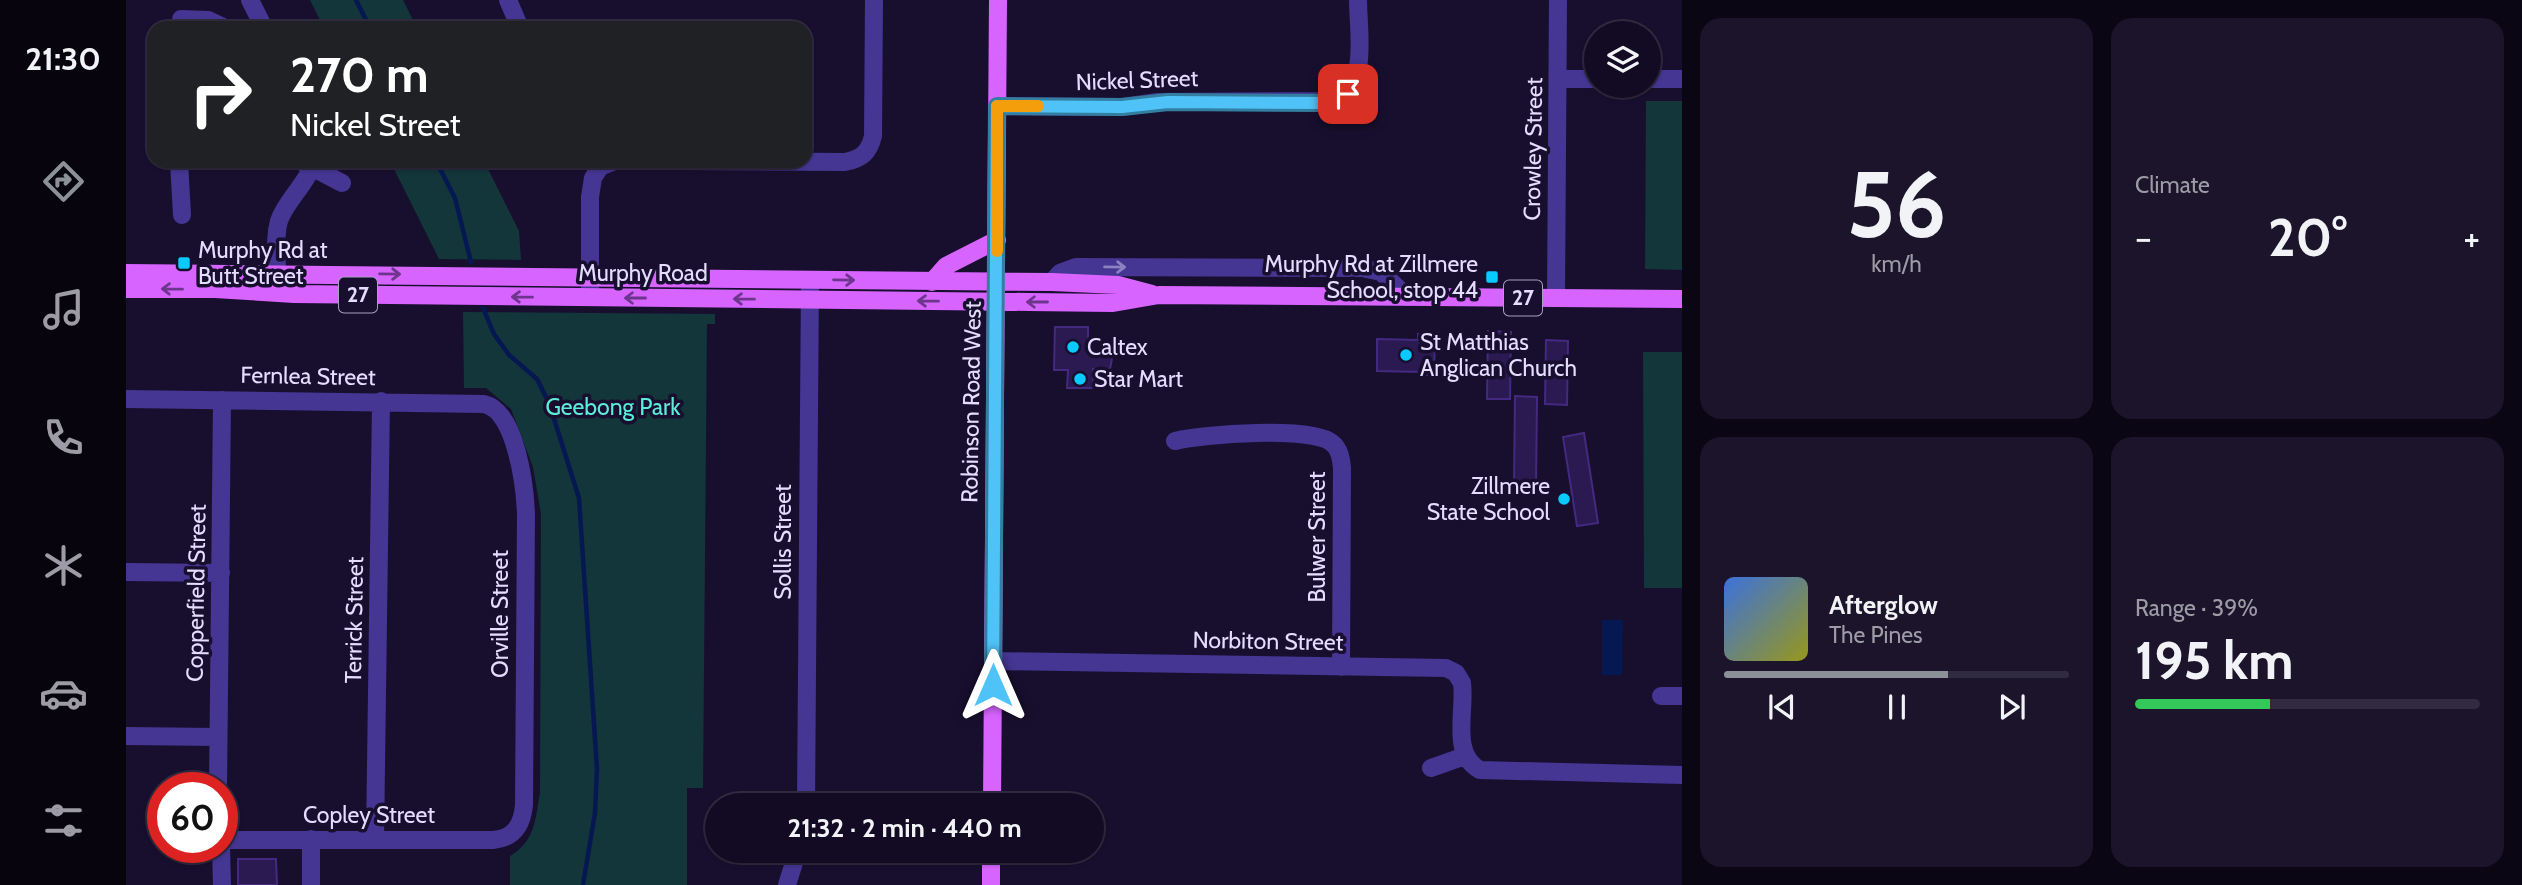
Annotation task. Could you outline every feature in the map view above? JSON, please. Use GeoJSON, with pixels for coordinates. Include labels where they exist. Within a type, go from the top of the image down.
{"type":"FeatureCollection","features":[{"type":"Feature","properties":{"kind":"main road","name":"Robinson Road West"},"geometry":{"type":"LineString","coordinates":[[992,793],[998,0]]}},
{"type":"Feature","properties":{"kind":"main road"},"geometry":{"type":"LineString","coordinates":[[932,282],[946,265],[997,240]]}},
{"type":"Feature","properties":{"kind":"main road","name":"Murphy Road"},"geometry":{"type":"LineString","coordinates":[[126,273],[277,272],[1052,282],[1118,285],[1159,295]]}},
{"type":"Feature","properties":{"kind":"main road","name":"Murphy Road"},"geometry":{"type":"LineString","coordinates":[[126,289],[590,298],[1113,303],[1159,295],[1682,299]]}},
{"type":"Feature","properties":{"kind":"main road"},"geometry":{"type":"LineString","coordinates":[[991,863],[991,885]]}},
{"type":"Feature","properties":{"kind":"street"},"geometry":{"type":"LineString","coordinates":[[180,0],[180,21]]}},
{"type":"Feature","properties":{"kind":"street"},"geometry":{"type":"LineString","coordinates":[[250,0],[260,21]]}},
{"type":"Feature","properties":{"kind":"street"},"geometry":{"type":"LineString","coordinates":[[508,0],[517,21]]}},
{"type":"Feature","properties":{"kind":"street"},"geometry":{"type":"LineString","coordinates":[[812,162],[845,162],[860,158],[871,144],[874,0]]}},
{"type":"Feature","properties":{"kind":"street","name":"Nickel Street"},"geometry":{"type":"LineString","coordinates":[[997,106],[1122,107],[1168,102],[1336,101],[1353,89],[1357,73],[1358,0]]}},
{"type":"Feature","properties":{"kind":"street","name":"Crowley Street"},"geometry":{"type":"LineString","coordinates":[[1556,298],[1558,0]]}},
{"type":"Feature","properties":{"kind":"street"},"geometry":{"type":"LineString","coordinates":[[1558,79],[1584,79]]}},
{"type":"Feature","properties":{"kind":"street"},"geometry":{"type":"LineString","coordinates":[[1661,79],[1682,79]]}},
{"type":"Feature","properties":{"kind":"street"},"geometry":{"type":"LineString","coordinates":[[180,168],[183,215]]}},
{"type":"Feature","properties":{"kind":"street"},"geometry":{"type":"LineString","coordinates":[[277,272],[276,236],[280,218],[299,192],[304,168]]}},
{"type":"Feature","properties":{"kind":"street"},"geometry":{"type":"LineString","coordinates":[[311,168],[342,183]]}},
{"type":"Feature","properties":{"kind":"street"},"geometry":{"type":"LineString","coordinates":[[590,298],[591,186],[600,168]]}},
{"type":"Feature","properties":{"kind":"street","name":"Murphy Road"},"geometry":{"type":"LineString","coordinates":[[1052,282],[1060,273],[1076,267],[1362,268],[1381,272],[1407,297]]}},
{"type":"Feature","properties":{"kind":"street","name":"Sollis Street"},"geometry":{"type":"LineString","coordinates":[[806,793],[810,280]]}},
{"type":"Feature","properties":{"kind":"street","name":"Fernlea Street"},"geometry":{"type":"LineString","coordinates":[[126,399],[381,401],[489,405]]}},
{"type":"Feature","properties":{"kind":"street","name":"Copperfield Street"},"geometry":{"type":"LineString","coordinates":[[218,772],[222,400]]}},
{"type":"Feature","properties":{"kind":"street","name":"Terrick Street"},"geometry":{"type":"LineString","coordinates":[[375,839],[381,401]]}},
{"type":"Feature","properties":{"kind":"street","name":"Orville Street"},"geometry":{"type":"LineString","coordinates":[[489,405],[501,414],[510,430],[526,500],[524,805],[521,821],[515,832]]}},
{"type":"Feature","properties":{"kind":"street","name":"Bulwer Street"},"geometry":{"type":"LineString","coordinates":[[1175,441],[1207,434],[1306,434],[1325,438],[1336,446],[1342,468],[1341,667]]}},
{"type":"Feature","properties":{"kind":"street"},"geometry":{"type":"LineString","coordinates":[[126,572],[221,573]]}},
{"type":"Feature","properties":{"kind":"street","name":"Norbiton Street"},"geometry":{"type":"LineString","coordinates":[[993,661],[1451,670],[1462,683],[1465,756]]}},
{"type":"Feature","properties":{"kind":"street"},"geometry":{"type":"LineString","coordinates":[[1661,696],[1682,696]]}},
{"type":"Feature","properties":{"kind":"street"},"geometry":{"type":"LineString","coordinates":[[126,736],[218,737]]}},
{"type":"Feature","properties":{"kind":"street"},"geometry":{"type":"LineString","coordinates":[[1431,768],[1465,756],[1472,766],[1490,772],[1682,775]]}},
{"type":"Feature","properties":{"kind":"street","name":"Copley Street"},"geometry":{"type":"LineString","coordinates":[[238,840],[493,840],[515,832]]}},
{"type":"Feature","properties":{"kind":"street"},"geometry":{"type":"LineString","coordinates":[[311,839],[311,885]]}},
{"type":"Feature","properties":{"kind":"street"},"geometry":{"type":"LineString","coordinates":[[221,863],[222,885]]}},
{"type":"Feature","properties":{"kind":"street"},"geometry":{"type":"LineString","coordinates":[[788,885],[794,863]]}},
{"type":"Feature","properties":{"kind":"green space"},"geometry":{"type":"Polygon","coordinates":[[[310,0],[403,0],[414,21],[320,21],[310,0]]]}},
{"type":"Feature","properties":{"kind":"green space"},"geometry":{"type":"Polygon","coordinates":[[[1646,101],[1682,101],[1682,270],[1645,269],[1646,101]]]}},
{"type":"Feature","properties":{"kind":"green space"},"geometry":{"type":"Polygon","coordinates":[[[394,168],[488,168],[519,231],[521,260],[439,259],[394,168]]]}},
{"type":"Feature","properties":{"kind":"green space","name":"Geebong Park"},"geometry":{"type":"Polygon","coordinates":[[[463,312],[715,314],[715,324],[707,324],[703,788],[687,788],[687,885],[510,885],[510,856],[525,844],[533,829],[540,793],[541,514],[533,467],[511,409],[486,388],[464,388],[463,312]]]}},
{"type":"Feature","properties":{"kind":"green space"},"geometry":{"type":"Polygon","coordinates":[[[1643,352],[1682,352],[1682,588],[1644,588],[1643,352]]]}},
{"type":"Feature","properties":{"kind":"shaded area"},"geometry":{"type":"Polygon","coordinates":[[[1602,620],[1623,620],[1622,675],[1602,675],[1602,620]]]}},
{"type":"Feature","properties":{"kind":"building","name":"Star Mart"},"geometry":{"type":"Polygon","coordinates":[[[1055,327],[1088,327],[1088,353],[1113,353],[1110,369],[1093,369],[1093,388],[1067,388],[1068,370],[1054,370],[1055,327]]]}},
{"type":"Feature","properties":{"kind":"building"},"geometry":{"type":"Polygon","coordinates":[[[1488,331],[1511,332],[1510,399],[1487,399],[1488,331]]]}},
{"type":"Feature","properties":{"kind":"building","name":"St Matthias Anglican Church"},"geometry":{"type":"Polygon","coordinates":[[[1418,334],[1435,334],[1434,375],[1422,375],[1422,372],[1377,371],[1377,339],[1418,340],[1418,334]]]}},
{"type":"Feature","properties":{"kind":"building"},"geometry":{"type":"Polygon","coordinates":[[[1546,340],[1568,341],[1567,405],[1545,404],[1546,340]]]}},
{"type":"Feature","properties":{"kind":"building"},"geometry":{"type":"Polygon","coordinates":[[[1515,396],[1537,397],[1536,485],[1514,484],[1515,396]]]}},
{"type":"Feature","properties":{"kind":"building"},"geometry":{"type":"Polygon","coordinates":[[[1584,433],[1598,523],[1577,526],[1563,437],[1584,433]]]}},
{"type":"Feature","properties":{"kind":"building"},"geometry":{"type":"Polygon","coordinates":[[[238,859],[276,859],[277,885],[238,885],[238,859]]]}},
{"type":"Feature","properties":{"kind":"waterway"},"geometry":{"type":"LineString","coordinates":[[356,0],[366,21]]}},
{"type":"Feature","properties":{"kind":"waterway"},"geometry":{"type":"LineString","coordinates":[[440,168],[455,198],[471,262]]}},
{"type":"Feature","properties":{"kind":"waterway"},"geometry":{"type":"LineString","coordinates":[[483,308],[494,334],[509,355],[537,379],[549,403],[579,498],[597,769],[595,813],[583,885]]}},
{"type":"Feature","properties":{"kind":"slow traffic"},"geometry":{"type":"LineString","coordinates":[[997,251],[997,106],[1038,106]]}},
{"type":"Feature","properties":{"kind":"place","name":"Murphy Rd at Butt Street"},"geometry":{"type":"Point","coordinates":[184,263]}},
{"type":"Feature","properties":{"kind":"place","name":"Murphy Rd at Zillmere School, stop 44"},"geometry":{"type":"Point","coordinates":[1492,277]}},
{"type":"Feature","properties":{"kind":"place","name":"Caltex"},"geometry":{"type":"Point","coordinates":[1073,347]}},
{"type":"Feature","properties":{"kind":"place","name":"St Matthias Anglican Church"},"geometry":{"type":"Point","coordinates":[1406,355]}},
{"type":"Feature","properties":{"kind":"place","name":"Star Mart"},"geometry":{"type":"Point","coordinates":[1080,379]}},
{"type":"Feature","properties":{"kind":"place","name":"Zillmere State School"},"geometry":{"type":"Point","coordinates":[1564,499]}},
{"type":"Feature","properties":{"kind":"route"},"geometry":{"type":"LineString","coordinates":[[993,685],[997,106],[1136,107],[1158,102],[1329,103],[1348,94]]}}]}
